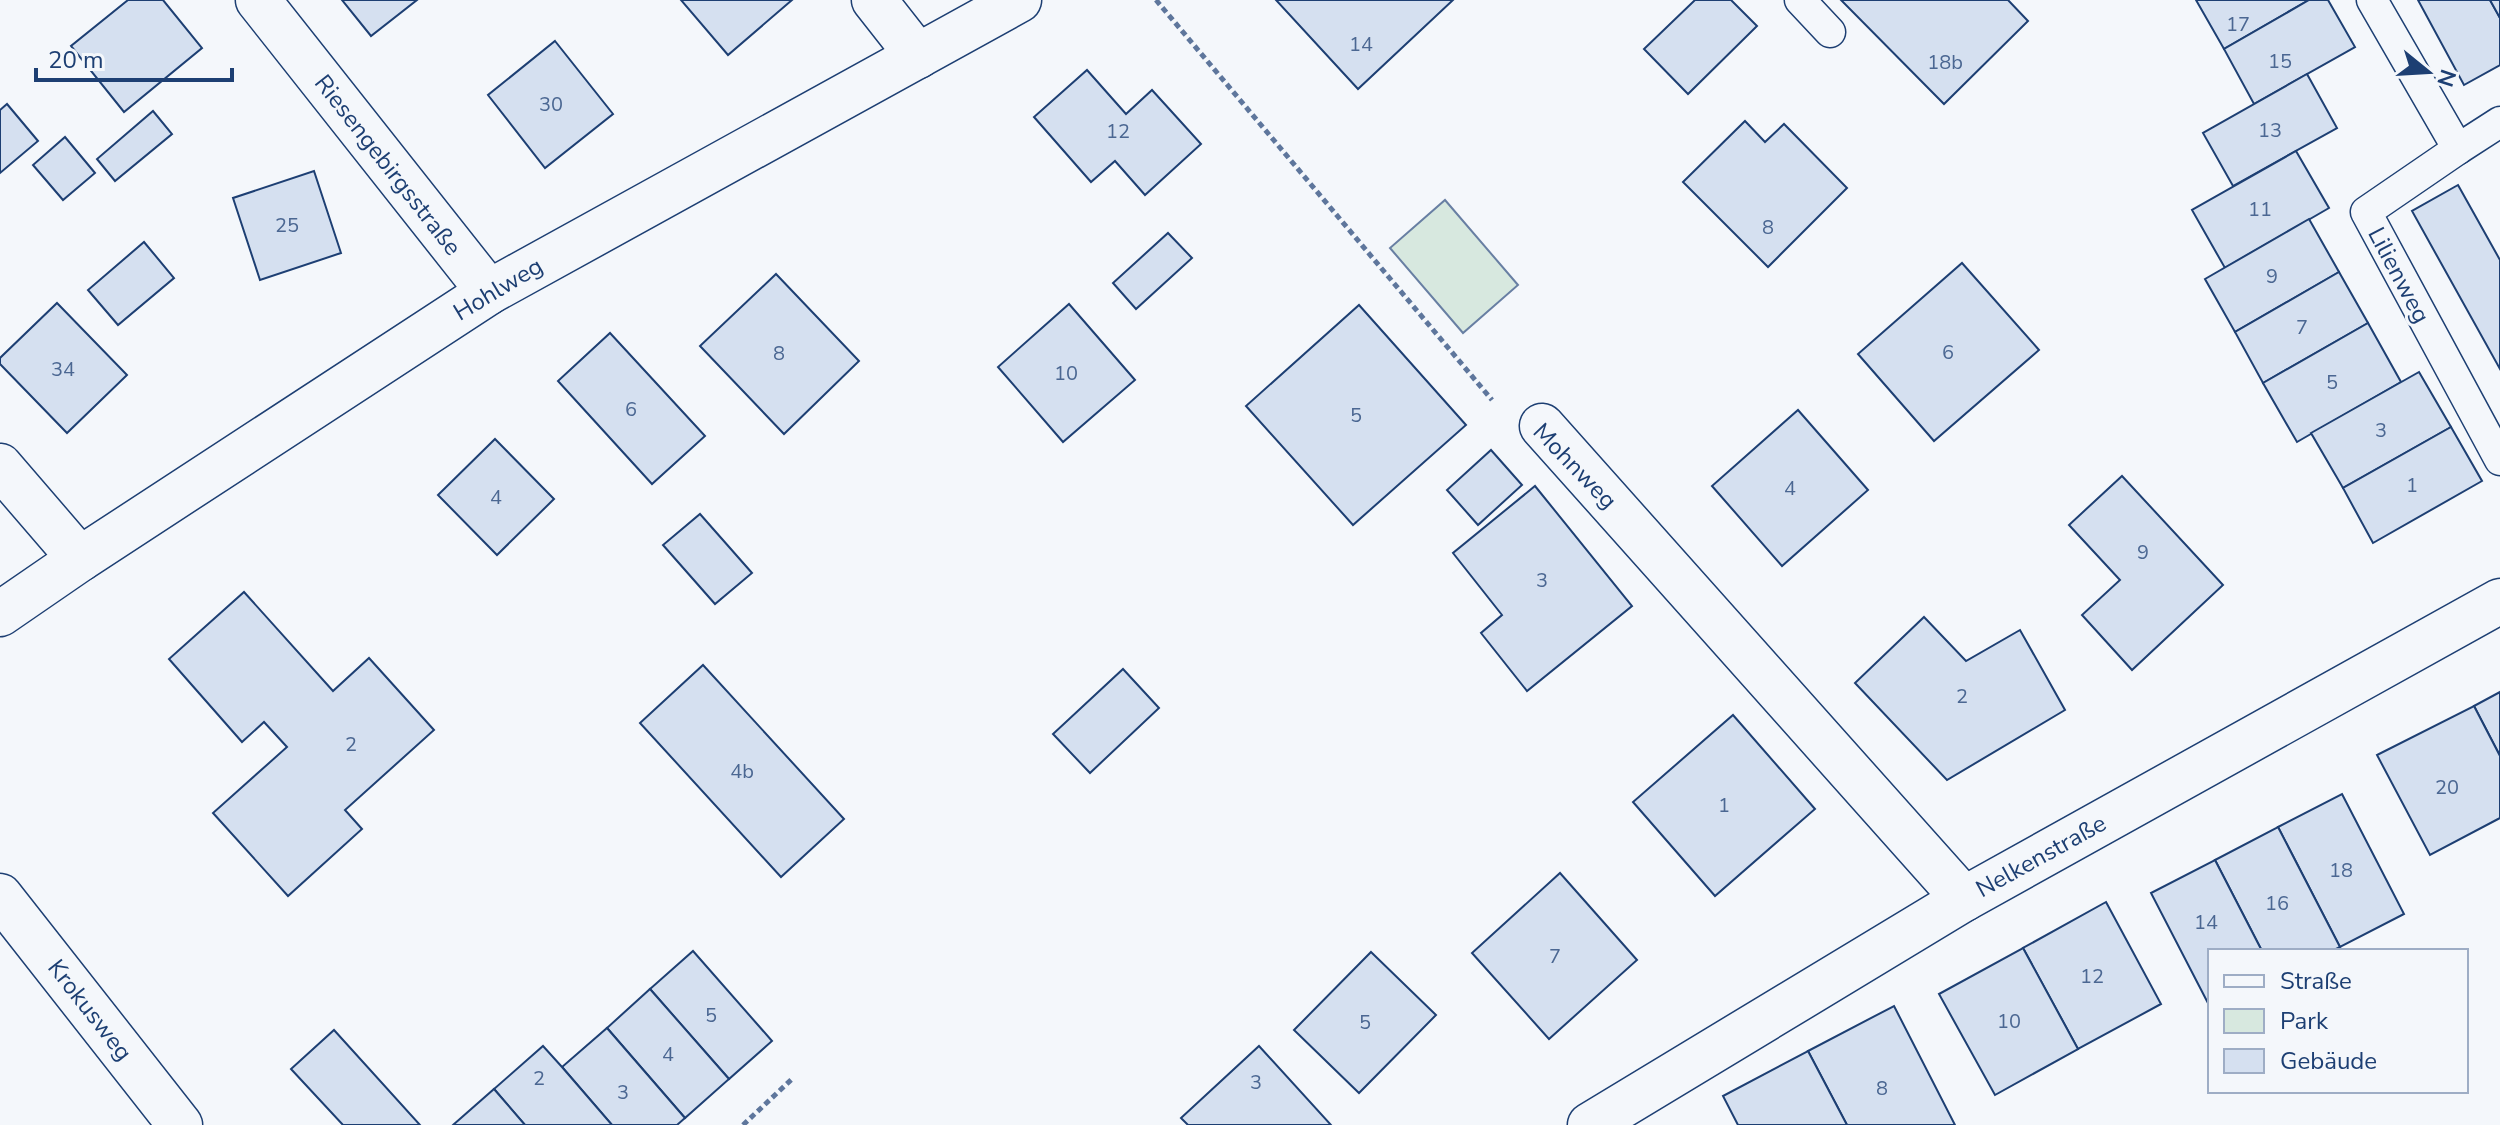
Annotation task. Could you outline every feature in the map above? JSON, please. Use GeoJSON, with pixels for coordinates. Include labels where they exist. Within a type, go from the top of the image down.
{"type":"FeatureCollection","features":[{"type":"Feature","properties":{"kind":"street","name":"Riesengebirgsstraße"},"geometry":{"type":"LineString","coordinates":[[258,0],[489,292]]}},
{"type":"Feature","properties":{"kind":"street"},"geometry":{"type":"LineString","coordinates":[[874,0],[918,56]]}},
{"type":"Feature","properties":{"kind":"street","name":"Hohlweg"},"geometry":{"type":"LineString","coordinates":[[0,614],[489,292],[1019,0]]}},
{"type":"Feature","properties":{"kind":"street","name":"Mohnweg"},"geometry":{"type":"LineString","coordinates":[[1542,426],[1964,899]]}},
{"type":"Feature","properties":{"kind":"street"},"geometry":{"type":"LineString","coordinates":[[0,466],[80,559]]}},
{"type":"Feature","properties":{"kind":"street","name":"Nelkenstraße"},"geometry":{"type":"LineString","coordinates":[[1590,1125],[1964,899],[2500,601]]}},
{"type":"Feature","properties":{"kind":"street","name":"Krokusweg"},"geometry":{"type":"LineString","coordinates":[[0,896],[180,1125]]}},
{"type":"Feature","properties":{"kind":"lane"},"geometry":{"type":"LineString","coordinates":[[1800,0],[1830,32]]}},
{"type":"Feature","properties":{"kind":"lane"},"geometry":{"type":"LineString","coordinates":[[2372,0],[2458,149],[2500,122]]}},
{"type":"Feature","properties":{"kind":"lane","name":"Lilienweg"},"geometry":{"type":"LineString","coordinates":[[2458,149],[2366,212],[2500,460]]}},
{"type":"Feature","properties":{"kind":"path","name":"Mohnweg"},"geometry":{"type":"LineString","coordinates":[[1156,0],[1494,402],[1542,426]]}},
{"type":"Feature","properties":{"kind":"path"},"geometry":{"type":"LineString","coordinates":[[743,1125],[792,1079]]}},
{"type":"Feature","properties":{"kind":"green space"},"geometry":{"type":"Polygon","coordinates":[[[1445,200],[1518,285],[1463,333],[1390,248],[1445,200]]]}},
{"type":"Feature","properties":{"kind":"building"},"geometry":{"type":"Polygon","coordinates":[[[128,0],[163,0],[202,48],[124,112],[71,46],[128,0]]]}},
{"type":"Feature","properties":{"kind":"building"},"geometry":{"type":"Polygon","coordinates":[[[342,0],[417,0],[371,36],[342,0]]]}},
{"type":"Feature","properties":{"kind":"building"},"geometry":{"type":"Polygon","coordinates":[[[681,0],[792,0],[728,55],[681,0]]]}},
{"type":"Feature","properties":{"kind":"building"},"geometry":{"type":"Polygon","coordinates":[[[1276,0],[1453,0],[1358,89],[1276,0]]]}},
{"type":"Feature","properties":{"kind":"building"},"geometry":{"type":"Polygon","coordinates":[[[1695,0],[1731,0],[1757,26],[1688,94],[1644,49],[1695,0]]]}},
{"type":"Feature","properties":{"kind":"building"},"geometry":{"type":"Polygon","coordinates":[[[1841,0],[2008,0],[2028,21],[1944,104],[1841,0]]]}},
{"type":"Feature","properties":{"kind":"building"},"geometry":{"type":"Polygon","coordinates":[[[2196,0],[2309,0],[2224,49],[2196,0]]]}},
{"type":"Feature","properties":{"kind":"building"},"geometry":{"type":"Polygon","coordinates":[[[2309,0],[2328,0],[2355,47],[2254,104],[2224,49],[2309,0]]]}},
{"type":"Feature","properties":{"kind":"building"},"geometry":{"type":"Polygon","coordinates":[[[2418,0],[2490,0],[2500,18],[2500,65],[2464,85],[2418,0]]]}},
{"type":"Feature","properties":{"kind":"building"},"geometry":{"type":"Polygon","coordinates":[[[2490,0],[2500,0],[2500,18],[2490,0]]]}},
{"type":"Feature","properties":{"kind":"building"},"geometry":{"type":"Polygon","coordinates":[[[555,41],[613,114],[545,168],[488,95],[555,41]]]}},
{"type":"Feature","properties":{"kind":"building"},"geometry":{"type":"Polygon","coordinates":[[[1087,70],[1126,114],[1152,90],[1201,144],[1145,195],[1115,161],[1091,182],[1034,117],[1087,70]]]}},
{"type":"Feature","properties":{"kind":"building"},"geometry":{"type":"Polygon","coordinates":[[[2307,74],[2337,128],[2233,186],[2203,133],[2307,74]]]}},
{"type":"Feature","properties":{"kind":"building"},"geometry":{"type":"Polygon","coordinates":[[[7,104],[38,141],[0,173],[0,110],[7,104]]]}},
{"type":"Feature","properties":{"kind":"building"},"geometry":{"type":"Polygon","coordinates":[[[153,111],[172,134],[115,181],[97,159],[153,111]]]}},
{"type":"Feature","properties":{"kind":"building"},"geometry":{"type":"Polygon","coordinates":[[[1745,121],[1765,142],[1784,124],[1847,188],[1768,267],[1683,182],[1745,121]]]}},
{"type":"Feature","properties":{"kind":"building"},"geometry":{"type":"Polygon","coordinates":[[[65,137],[95,173],[63,200],[33,165],[65,137]]]}},
{"type":"Feature","properties":{"kind":"building"},"geometry":{"type":"Polygon","coordinates":[[[2296,151],[2329,208],[2225,268],[2192,210],[2296,151]]]}},
{"type":"Feature","properties":{"kind":"building"},"geometry":{"type":"Polygon","coordinates":[[[314,171],[341,253],[260,280],[233,198],[314,171]]]}},
{"type":"Feature","properties":{"kind":"building"},"geometry":{"type":"Polygon","coordinates":[[[2458,185],[2500,260],[2500,369],[2412,211],[2458,185]]]}},
{"type":"Feature","properties":{"kind":"building"},"geometry":{"type":"Polygon","coordinates":[[[2309,219],[2339,272],[2235,332],[2205,279],[2309,219]]]}},
{"type":"Feature","properties":{"kind":"building"},"geometry":{"type":"Polygon","coordinates":[[[1168,233],[1192,258],[1136,309],[1113,283],[1168,233]]]}},
{"type":"Feature","properties":{"kind":"building"},"geometry":{"type":"Polygon","coordinates":[[[144,242],[174,278],[118,325],[88,290],[144,242]]]}},
{"type":"Feature","properties":{"kind":"building"},"geometry":{"type":"Polygon","coordinates":[[[1962,263],[2039,350],[1934,441],[1858,354],[1962,263]]]}},
{"type":"Feature","properties":{"kind":"building"},"geometry":{"type":"Polygon","coordinates":[[[2339,272],[2368,323],[2263,383],[2235,332],[2339,272]]]}},
{"type":"Feature","properties":{"kind":"building"},"geometry":{"type":"Polygon","coordinates":[[[776,274],[859,361],[784,434],[700,346],[776,274]]]}},
{"type":"Feature","properties":{"kind":"building"},"geometry":{"type":"Polygon","coordinates":[[[57,303],[127,375],[67,433],[0,364],[0,358],[57,303]]]}},
{"type":"Feature","properties":{"kind":"building"},"geometry":{"type":"Polygon","coordinates":[[[1069,304],[1135,380],[1063,442],[998,367],[1069,304]]]}},
{"type":"Feature","properties":{"kind":"building"},"geometry":{"type":"Polygon","coordinates":[[[1359,305],[1466,425],[1353,525],[1246,406],[1359,305]]]}},
{"type":"Feature","properties":{"kind":"building"},"geometry":{"type":"Polygon","coordinates":[[[2368,323],[2401,382],[2297,442],[2263,383],[2368,323]]]}},
{"type":"Feature","properties":{"kind":"building"},"geometry":{"type":"Polygon","coordinates":[[[610,333],[705,436],[652,484],[558,381],[610,333]]]}},
{"type":"Feature","properties":{"kind":"building"},"geometry":{"type":"Polygon","coordinates":[[[2419,372],[2451,427],[2343,488],[2311,433],[2419,372]]]}},
{"type":"Feature","properties":{"kind":"building"},"geometry":{"type":"Polygon","coordinates":[[[1798,410],[1868,490],[1782,566],[1712,486],[1798,410]]]}},
{"type":"Feature","properties":{"kind":"building"},"geometry":{"type":"Polygon","coordinates":[[[2451,427],[2482,481],[2373,543],[2343,488],[2451,427]]]}},
{"type":"Feature","properties":{"kind":"building"},"geometry":{"type":"Polygon","coordinates":[[[495,439],[554,499],[497,555],[438,495],[495,439]]]}},
{"type":"Feature","properties":{"kind":"building"},"geometry":{"type":"Polygon","coordinates":[[[1491,450],[1522,485],[1478,525],[1447,490],[1491,450]]]}},
{"type":"Feature","properties":{"kind":"building"},"geometry":{"type":"Polygon","coordinates":[[[2122,476],[2223,585],[2132,670],[2082,615],[2120,580],[2069,525],[2122,476]]]}},
{"type":"Feature","properties":{"kind":"building"},"geometry":{"type":"Polygon","coordinates":[[[1535,486],[1632,606],[1527,691],[1481,633],[1502,615],[1453,553],[1535,486]]]}},
{"type":"Feature","properties":{"kind":"building"},"geometry":{"type":"Polygon","coordinates":[[[700,514],[752,573],[715,604],[663,545],[700,514]]]}},
{"type":"Feature","properties":{"kind":"building"},"geometry":{"type":"Polygon","coordinates":[[[244,592],[333,691],[369,658],[434,730],[345,810],[362,829],[288,896],[213,813],[287,747],[264,722],[242,742],[169,659],[244,592]]]}},
{"type":"Feature","properties":{"kind":"building"},"geometry":{"type":"Polygon","coordinates":[[[1924,617],[1966,661],[2020,630],[2065,710],[1947,780],[1855,683],[1924,617]]]}},
{"type":"Feature","properties":{"kind":"building"},"geometry":{"type":"Polygon","coordinates":[[[703,665],[844,819],[781,877],[640,723],[703,665]]]}},
{"type":"Feature","properties":{"kind":"building"},"geometry":{"type":"Polygon","coordinates":[[[1123,669],[1159,708],[1090,773],[1053,734],[1123,669]]]}},
{"type":"Feature","properties":{"kind":"building"},"geometry":{"type":"Polygon","coordinates":[[[2500,692],[2500,756],[2474,706],[2500,692]]]}},
{"type":"Feature","properties":{"kind":"building"},"geometry":{"type":"Polygon","coordinates":[[[2474,706],[2500,756],[2500,818],[2430,855],[2377,755],[2474,706]]]}},
{"type":"Feature","properties":{"kind":"building"},"geometry":{"type":"Polygon","coordinates":[[[1733,715],[1815,809],[1715,896],[1633,802],[1733,715]]]}},
{"type":"Feature","properties":{"kind":"building"},"geometry":{"type":"Polygon","coordinates":[[[2342,794],[2404,914],[2340,947],[2278,827],[2342,794]]]}},
{"type":"Feature","properties":{"kind":"building"},"geometry":{"type":"Polygon","coordinates":[[[2278,827],[2340,947],[2261,949],[2215,860],[2278,827]]]}},
{"type":"Feature","properties":{"kind":"building"},"geometry":{"type":"Polygon","coordinates":[[[2215,860],[2261,949],[2208,949],[2208,1003],[2151,893],[2215,860]]]}},
{"type":"Feature","properties":{"kind":"building"},"geometry":{"type":"Polygon","coordinates":[[[1560,873],[1637,960],[1549,1039],[1472,953],[1560,873]]]}},
{"type":"Feature","properties":{"kind":"building"},"geometry":{"type":"Polygon","coordinates":[[[2106,902],[2161,1004],[2078,1049],[2023,948],[2106,902]]]}},
{"type":"Feature","properties":{"kind":"building"},"geometry":{"type":"Polygon","coordinates":[[[2023,948],[2078,1049],[1995,1095],[1939,994],[2023,948]]]}},
{"type":"Feature","properties":{"kind":"building"},"geometry":{"type":"Polygon","coordinates":[[[693,951],[772,1041],[729,1079],[650,989],[693,951]]]}},
{"type":"Feature","properties":{"kind":"building"},"geometry":{"type":"Polygon","coordinates":[[[1371,952],[1436,1015],[1359,1093],[1294,1030],[1371,952]]]}},
{"type":"Feature","properties":{"kind":"building"},"geometry":{"type":"Polygon","coordinates":[[[650,989],[729,1079],[685,1118],[607,1028],[650,989]]]}},
{"type":"Feature","properties":{"kind":"building"},"geometry":{"type":"Polygon","coordinates":[[[1894,1006],[1955,1125],[1847,1125],[1808,1051],[1894,1006]]]}},
{"type":"Feature","properties":{"kind":"building"},"geometry":{"type":"Polygon","coordinates":[[[607,1028],[685,1118],[677,1125],[612,1125],[562,1067],[607,1028]]]}},
{"type":"Feature","properties":{"kind":"building"},"geometry":{"type":"Polygon","coordinates":[[[334,1030],[420,1125],[343,1125],[291,1069],[334,1030]]]}},
{"type":"Feature","properties":{"kind":"building"},"geometry":{"type":"Polygon","coordinates":[[[543,1046],[612,1125],[525,1125],[494,1089],[543,1046]]]}},
{"type":"Feature","properties":{"kind":"building"},"geometry":{"type":"Polygon","coordinates":[[[1259,1046],[1331,1125],[1188,1125],[1181,1118],[1259,1046]]]}},
{"type":"Feature","properties":{"kind":"building"},"geometry":{"type":"Polygon","coordinates":[[[1808,1051],[1847,1125],[1738,1125],[1723,1096],[1808,1051]]]}},
{"type":"Feature","properties":{"kind":"building"},"geometry":{"type":"Polygon","coordinates":[[[494,1089],[525,1125],[453,1125],[494,1089]]]}}]}
